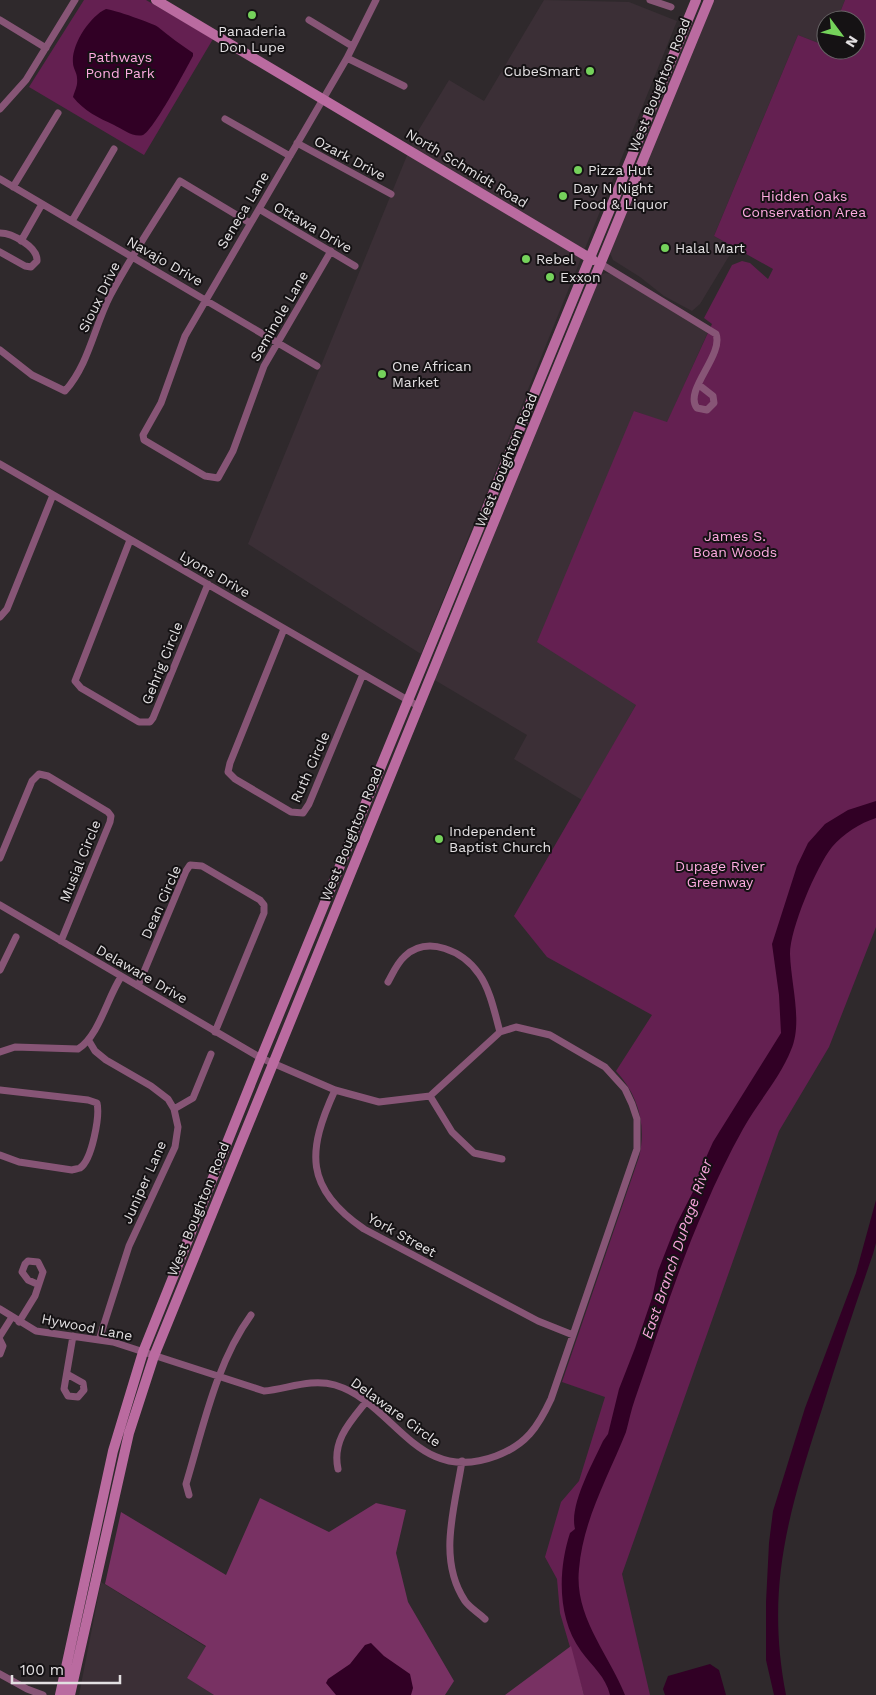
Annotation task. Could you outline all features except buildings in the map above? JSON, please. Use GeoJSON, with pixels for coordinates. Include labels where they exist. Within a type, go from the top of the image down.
{"type":"FeatureCollection","features":[{"type":"Feature","properties":{"kind":"main road","name":"North Schmidt Road"},"geometry":{"type":"LineString","coordinates":[[156,0],[601,264]]}},
{"type":"Feature","properties":{"kind":"main road","name":"West Boughton Road"},"geometry":{"type":"LineString","coordinates":[[70,1695],[129,1433],[154,1356],[386,783],[431,644],[588,257],[696,0]]}},
{"type":"Feature","properties":{"kind":"main road","name":"West Boughton Road"},"geometry":{"type":"LineString","coordinates":[[60,1695],[113,1451],[143,1352],[261,1058],[378,777],[413,703],[442,651],[709,0]]}},
{"type":"Feature","properties":{"kind":"street"},"geometry":{"type":"LineString","coordinates":[[0,109],[26,80],[75,0]]}},
{"type":"Feature","properties":{"kind":"street","name":"Seneca Lane"},"geometry":{"type":"LineString","coordinates":[[218,478],[206,476],[143,437],[161,403],[185,336],[346,58],[376,0]]}},
{"type":"Feature","properties":{"kind":"street"},"geometry":{"type":"LineString","coordinates":[[650,0],[671,7]]}},
{"type":"Feature","properties":{"kind":"street"},"geometry":{"type":"LineString","coordinates":[[0,20],[46,48]]}},
{"type":"Feature","properties":{"kind":"street"},"geometry":{"type":"LineString","coordinates":[[309,20],[352,46]]}},
{"type":"Feature","properties":{"kind":"street"},"geometry":{"type":"LineString","coordinates":[[346,58],[404,86]]}},
{"type":"Feature","properties":{"kind":"street"},"geometry":{"type":"LineString","coordinates":[[13,187],[58,112]]}},
{"type":"Feature","properties":{"kind":"street"},"geometry":{"type":"LineString","coordinates":[[226,118],[290,156]]}},
{"type":"Feature","properties":{"kind":"street","name":"Ozark Drive"},"geometry":{"type":"LineString","coordinates":[[297,143],[391,194]]}},
{"type":"Feature","properties":{"kind":"street"},"geometry":{"type":"LineString","coordinates":[[72,221],[114,149]]}},
{"type":"Feature","properties":{"kind":"street","name":"Navajo Drive"},"geometry":{"type":"LineString","coordinates":[[0,179],[317,366]]}},
{"type":"Feature","properties":{"kind":"street","name":"Sioux Drive"},"geometry":{"type":"LineString","coordinates":[[0,350],[32,375],[65,391],[73,382],[86,358],[110,296],[180,181],[250,224]]}},
{"type":"Feature","properties":{"kind":"street"},"geometry":{"type":"LineString","coordinates":[[21,242],[42,204]]}},
{"type":"Feature","properties":{"kind":"street","name":"Ottawa Drive"},"geometry":{"type":"LineString","coordinates":[[259,209],[355,266]]}},
{"type":"Feature","properties":{"kind":"street"},"geometry":{"type":"LineString","coordinates":[[0,233],[21,242],[37,254],[38,260],[34,266],[25,266],[0,252]]}},
{"type":"Feature","properties":{"kind":"street","name":"Seminole Lane"},"geometry":{"type":"LineString","coordinates":[[218,478],[230,459],[264,366],[331,251]]}},
{"type":"Feature","properties":{"kind":"street","name":"North Schmidt Road"},"geometry":{"type":"LineString","coordinates":[[601,264],[716,334],[717,345],[699,385]]}},
{"type":"Feature","properties":{"kind":"street","name":"Lyons Drive"},"geometry":{"type":"LineString","coordinates":[[0,464],[413,703]]}},
{"type":"Feature","properties":{"kind":"street"},"geometry":{"type":"LineString","coordinates":[[0,618],[7,609],[53,495]]}},
{"type":"Feature","properties":{"kind":"street","name":"Gehrig Circle"},"geometry":{"type":"LineString","coordinates":[[130,540],[75,681],[81,688],[139,722],[150,722],[153,718],[208,584]]}},
{"type":"Feature","properties":{"kind":"street","name":"Ruth Circle"},"geometry":{"type":"LineString","coordinates":[[284,628],[228,772],[235,779],[291,812],[303,813],[309,804],[363,674]]}},
{"type":"Feature","properties":{"kind":"street"},"geometry":{"type":"LineString","coordinates":[[431,644],[442,651]]}},
{"type":"Feature","properties":{"kind":"street","name":"Musial Circle"},"geometry":{"type":"LineString","coordinates":[[0,858],[32,780],[39,774],[48,776],[108,812],[111,816],[61,941]]}},
{"type":"Feature","properties":{"kind":"street"},"geometry":{"type":"LineString","coordinates":[[378,777],[386,783]]}},
{"type":"Feature","properties":{"kind":"street","name":"Dean Circle"},"geometry":{"type":"LineString","coordinates":[[138,986],[186,871],[190,866],[202,866],[260,900],[264,905],[264,913],[215,1032]]}},
{"type":"Feature","properties":{"kind":"street","name":"Delaware Drive"},"geometry":{"type":"LineString","coordinates":[[0,905],[215,1032],[272,1063]]}},
{"type":"Feature","properties":{"kind":"street"},"geometry":{"type":"LineString","coordinates":[[0,970],[16,938]]}},
{"type":"Feature","properties":{"kind":"street"},"geometry":{"type":"LineString","coordinates":[[272,1063],[335,1090],[380,1102],[430,1096],[500,1032],[480,975],[456,951],[442,947],[413,950],[404,956],[388,982]]}},
{"type":"Feature","properties":{"kind":"street"},"geometry":{"type":"LineString","coordinates":[[0,1052],[15,1047],[78,1050],[89,1041],[121,977]]}},
{"type":"Feature","properties":{"kind":"street","name":"Delaware Circle"},"geometry":{"type":"LineString","coordinates":[[143,1352],[264,1391],[283,1390],[304,1384],[334,1385],[366,1402],[425,1452],[444,1460],[484,1461],[510,1451],[540,1423],[551,1398],[637,1148],[638,1128],[635,1112],[625,1089],[614,1075],[565,1042],[550,1035],[516,1027],[500,1032]]}},
{"type":"Feature","properties":{"kind":"street"},"geometry":{"type":"LineString","coordinates":[[89,1041],[95,1051],[106,1060],[151,1086],[168,1099],[174,1109],[193,1098],[211,1054]]}},
{"type":"Feature","properties":{"kind":"street"},"geometry":{"type":"LineString","coordinates":[[0,1090],[88,1100],[97,1103],[99,1113],[86,1160],[80,1167],[72,1170],[19,1162],[0,1155]]}},
{"type":"Feature","properties":{"kind":"street","name":"York Street"},"geometry":{"type":"LineString","coordinates":[[335,1090],[323,1116],[316,1140],[316,1163],[319,1179],[328,1196],[344,1215],[364,1229],[529,1316],[573,1335]]}},
{"type":"Feature","properties":{"kind":"street"},"geometry":{"type":"LineString","coordinates":[[430,1096],[452,1132],[474,1153],[502,1159]]}},
{"type":"Feature","properties":{"kind":"street","name":"Juniper Lane"},"geometry":{"type":"LineString","coordinates":[[99,1340],[129,1246],[175,1147],[178,1127],[174,1109]]}},
{"type":"Feature","properties":{"kind":"street"},"geometry":{"type":"LineString","coordinates":[[19,1322],[35,1296],[37,1284]]}},
{"type":"Feature","properties":{"kind":"street","name":"Hywood Lane"},"geometry":{"type":"LineString","coordinates":[[0,1309],[36,1331],[99,1340],[143,1352]]}},
{"type":"Feature","properties":{"kind":"street"},"geometry":{"type":"LineString","coordinates":[[189,1495],[186,1484],[220,1376],[239,1331],[251,1315]]}},
{"type":"Feature","properties":{"kind":"street"},"geometry":{"type":"LineString","coordinates":[[0,1354],[3,1346],[0,1338],[12,1317]]}},
{"type":"Feature","properties":{"kind":"street"},"geometry":{"type":"LineString","coordinates":[[67,1374],[73,1336]]}},
{"type":"Feature","properties":{"kind":"street"},"geometry":{"type":"LineString","coordinates":[[338,1469],[335,1457],[337,1444],[366,1402]]}},
{"type":"Feature","properties":{"kind":"street"},"geometry":{"type":"LineString","coordinates":[[462,1461],[448,1549],[458,1588],[466,1603],[485,1619]]}},
{"type":"Feature","properties":{"kind":"street"},"geometry":{"type":"LineString","coordinates":[[0,1674],[28,1692],[42,1695]]}},
{"type":"Feature","properties":{"kind":"shaded area"},"geometry":{"type":"Polygon","coordinates":[[[544,0],[629,2],[677,21],[421,654],[248,544],[415,136],[449,80],[484,101],[544,0]]]}},
{"type":"Feature","properties":{"kind":"shaded area"},"geometry":{"type":"Polygon","coordinates":[[[712,0],[845,0],[841,10],[816,10],[816,42],[798,35],[714,236],[741,251],[729,256],[700,304],[692,311],[664,296],[640,277],[613,260],[610,253],[712,0]]]}},
{"type":"Feature","properties":{"kind":"shaded area"},"geometry":{"type":"Polygon","coordinates":[[[605,273],[611,274],[708,332],[667,423],[634,411],[636,705],[582,800],[514,759],[527,735],[433,679],[597,281],[605,273]]]}},
{"type":"Feature","properties":{"kind":"shaded area"},"geometry":{"type":"Polygon","coordinates":[[[260,1498],[329,1532],[376,1503],[406,1510],[396,1553],[408,1602],[454,1681],[445,1695],[214,1695],[187,1678],[206,1646],[105,1584],[121,1512],[226,1575],[260,1498]]]}},
{"type":"Feature","properties":{"kind":"shaded area"},"geometry":{"type":"Polygon","coordinates":[[[101,1582],[206,1647],[187,1678],[214,1695],[79,1695],[101,1582]]]}},
{"type":"Feature","properties":{"kind":"shaded area"},"geometry":{"type":"Polygon","coordinates":[[[571,1646],[584,1695],[505,1695],[571,1646]]]}},
{"type":"Feature","properties":{"kind":"green space","name":"Pathways Pond Park"},"geometry":{"type":"Polygon","coordinates":[[[84,0],[146,0],[213,39],[144,155],[29,87],[84,0]]]}},
{"type":"Feature","properties":{"kind":"green space"},"geometry":{"type":"Polygon","coordinates":[[[845,0],[876,0],[876,927],[829,1047],[779,1131],[622,1574],[650,1695],[584,1695],[560,1613],[557,1579],[545,1557],[561,1502],[579,1481],[605,1397],[562,1382],[639,1157],[642,1133],[639,1111],[630,1090],[616,1071],[652,1015],[547,957],[514,916],[636,705],[537,642],[634,411],[667,422],[712,324],[704,318],[732,265],[742,261],[750,263],[768,279],[773,269],[714,236],[798,35],[816,42],[816,60],[866,60],[866,10],[841,10],[845,0]]]}},
{"type":"Feature","properties":{"kind":"water","name":"Pathways Pond Park"},"geometry":{"type":"Polygon","coordinates":[[[106,9],[155,25],[193,53],[177,86],[154,123],[143,135],[132,134],[97,117],[73,97],[77,86],[77,76],[73,56],[78,40],[88,24],[106,9]]]}},
{"type":"Feature","properties":{"kind":"water","name":"East Branch DuPage River"},"geometry":{"type":"Polygon","coordinates":[[[876,801],[876,818],[852,830],[832,847],[812,883],[799,914],[790,954],[796,1016],[796,1028],[791,1050],[781,1070],[738,1138],[718,1177],[695,1230],[634,1403],[626,1432],[591,1516],[581,1551],[579,1587],[587,1619],[625,1695],[610,1695],[602,1677],[573,1638],[567,1624],[564,1609],[562,1594],[563,1562],[570,1533],[575,1529],[575,1508],[583,1484],[608,1434],[619,1389],[652,1298],[658,1271],[676,1225],[703,1172],[704,1162],[713,1142],[781,1033],[779,995],[772,944],[797,866],[808,843],[825,824],[848,810],[876,801]]]}},
{"type":"Feature","properties":{"kind":"water"},"geometry":{"type":"Polygon","coordinates":[[[876,1200],[876,1243],[810,1446],[791,1516],[779,1584],[778,1619],[780,1656],[786,1695],[774,1695],[766,1660],[766,1602],[769,1543],[773,1511],[805,1408],[856,1273],[876,1200]]]}},
{"type":"Feature","properties":{"kind":"water"},"geometry":{"type":"Polygon","coordinates":[[[371,1643],[384,1656],[410,1674],[413,1688],[411,1695],[336,1695],[326,1683],[328,1679],[350,1664],[365,1645],[371,1643]]]}},
{"type":"Feature","properties":{"kind":"water"},"geometry":{"type":"Polygon","coordinates":[[[710,1664],[719,1670],[726,1695],[665,1695],[663,1689],[668,1676],[710,1664]]]}},
{"type":"Feature","properties":{"kind":"place","name":"Panaderia Don Lupe"},"geometry":{"type":"Point","coordinates":[252,15]}},
{"type":"Feature","properties":{"kind":"place","name":"CubeSmart"},"geometry":{"type":"Point","coordinates":[590,71]}},
{"type":"Feature","properties":{"kind":"place","name":"Pizza Hut"},"geometry":{"type":"Point","coordinates":[578,170]}},
{"type":"Feature","properties":{"kind":"place","name":"Day N Night Food & Liquor"},"geometry":{"type":"Point","coordinates":[563,196]}},
{"type":"Feature","properties":{"kind":"place","name":"Halal Mart"},"geometry":{"type":"Point","coordinates":[665,248]}},
{"type":"Feature","properties":{"kind":"place","name":"Rebel"},"geometry":{"type":"Point","coordinates":[526,259]}},
{"type":"Feature","properties":{"kind":"place","name":"Exxon"},"geometry":{"type":"Point","coordinates":[550,277]}},
{"type":"Feature","properties":{"kind":"place","name":"One African Market"},"geometry":{"type":"Point","coordinates":[382,374]}},
{"type":"Feature","properties":{"kind":"place","name":"Independent Baptist Church"},"geometry":{"type":"Point","coordinates":[439,839]}},
{"type":"Feature","properties":{"kind":"park label","name":"Hidden Oaks Conservation Area"},"geometry":{"type":"Point","coordinates":[804,204]}},
{"type":"Feature","properties":{"kind":"park label","name":"James S. Boan Woods"},"geometry":{"type":"Point","coordinates":[735,544]}},
{"type":"Feature","properties":{"kind":"park label","name":"Dupage River Greenway"},"geometry":{"type":"Point","coordinates":[720,874]}}]}
